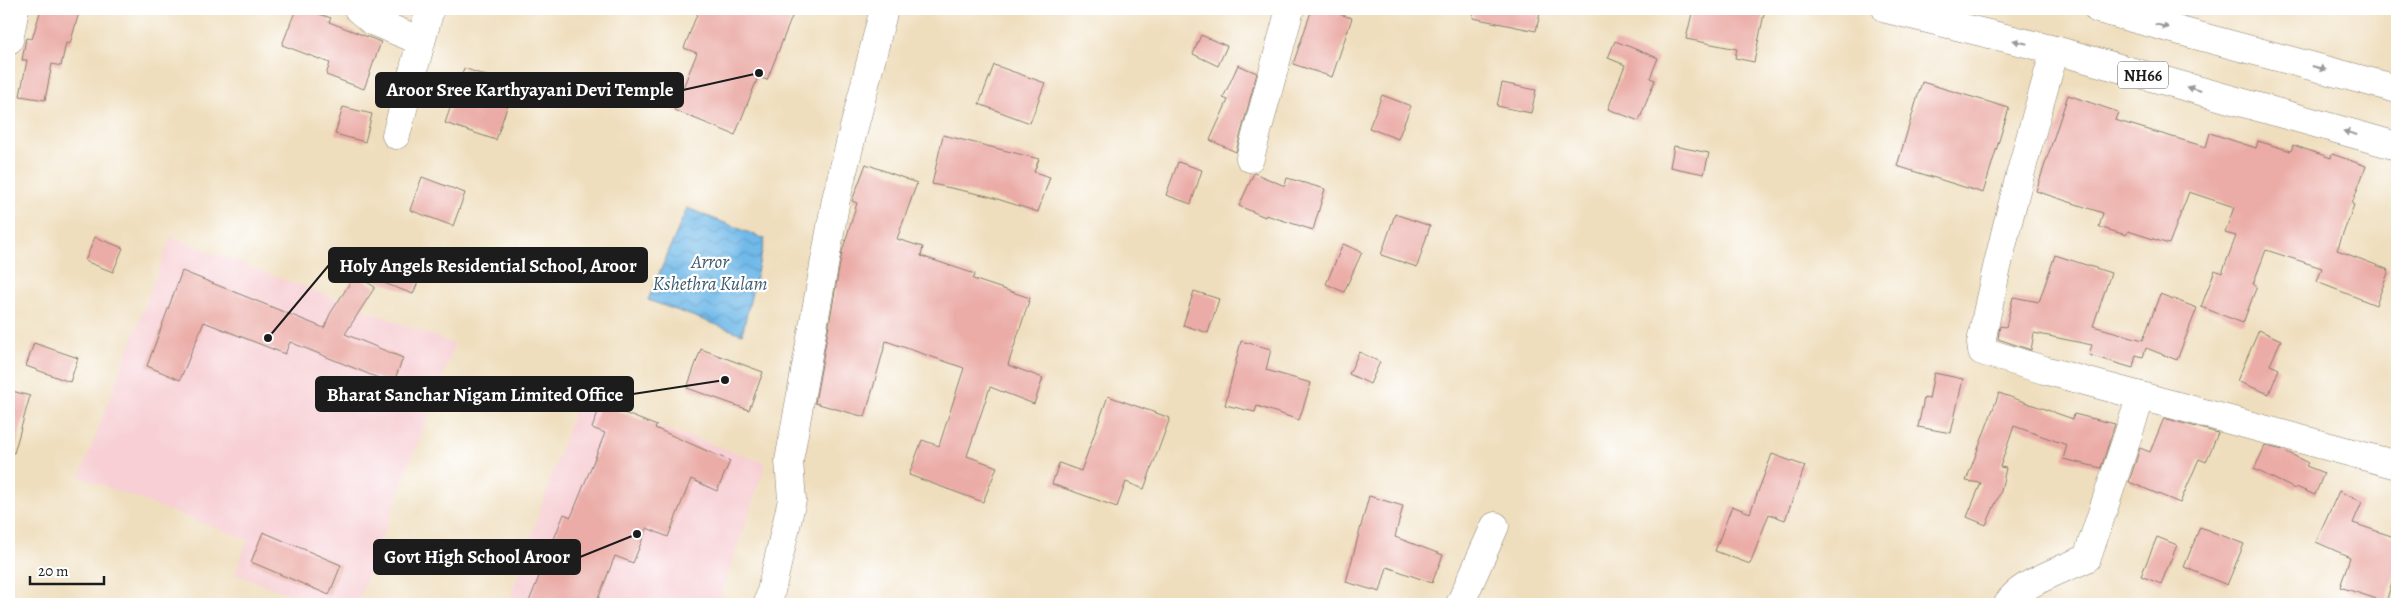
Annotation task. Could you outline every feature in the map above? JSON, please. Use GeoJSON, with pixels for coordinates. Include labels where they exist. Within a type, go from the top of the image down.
{"type":"FeatureCollection","features":[{"type":"Feature","properties":{"kind":"main road"},"geometry":{"type":"LineString","coordinates":[[9,40],[14,9]]}},
{"type":"Feature","properties":{"kind":"main road"},"geometry":{"type":"LineString","coordinates":[[358,9],[372,21],[422,40]]}},
{"type":"Feature","properties":{"kind":"main road"},"geometry":{"type":"LineString","coordinates":[[396,136],[430,9]]}},
{"type":"Feature","properties":{"kind":"main road"},"geometry":{"type":"LineString","coordinates":[[768,604],[792,500],[789,461],[836,199],[884,9]]}},
{"type":"Feature","properties":{"kind":"main road"},"geometry":{"type":"LineString","coordinates":[[1250,158],[1290,9]]}},
{"type":"Feature","properties":{"kind":"main road","name":"NH66"},"geometry":{"type":"LineString","coordinates":[[1886,9],[2055,50],[2397,146]]}},
{"type":"Feature","properties":{"kind":"main road"},"geometry":{"type":"LineString","coordinates":[[2098,9],[2397,89]]}},
{"type":"Feature","properties":{"kind":"main road"},"geometry":{"type":"LineString","coordinates":[[2055,50],[2025,154],[1990,294],[1981,343],[1982,351],[2397,465]]}},
{"type":"Feature","properties":{"kind":"main road"},"geometry":{"type":"LineString","coordinates":[[2008,604],[2011,598],[2025,587],[2087,558],[2141,396]]}},
{"type":"Feature","properties":{"kind":"main road"},"geometry":{"type":"LineString","coordinates":[[1460,604],[1495,526]]}},
{"type":"Feature","properties":{"kind":"shaded area"},"geometry":{"type":"Polygon","coordinates":[[[171,237],[455,344],[357,604],[315,604],[235,574],[248,540],[80,477],[171,237]]]}},
{"type":"Feature","properties":{"kind":"shaded area"},"geometry":{"type":"Polygon","coordinates":[[[578,399],[766,463],[718,604],[508,604],[578,399]]]}},
{"type":"Feature","properties":{"kind":"water","name":"Arror Kshethra Kulam"},"geometry":{"type":"Polygon","coordinates":[[[687,208],[765,239],[742,334],[648,300],[687,208]]]}},
{"type":"Feature","properties":{"kind":"building"},"geometry":{"type":"Polygon","coordinates":[[[41,9],[80,9],[70,44],[66,43],[61,66],[52,64],[45,100],[20,96],[27,60],[22,60],[26,38],[32,39],[41,9]]]}},
{"type":"Feature","properties":{"kind":"building"},"geometry":{"type":"Polygon","coordinates":[[[296,9],[305,9],[331,18],[329,22],[381,42],[364,89],[326,75],[330,63],[282,45],[296,9]]]}},
{"type":"Feature","properties":{"kind":"building"},"geometry":{"type":"Polygon","coordinates":[[[699,9],[795,9],[767,80],[758,77],[735,135],[674,110],[697,53],[684,48],[699,9]]]}},
{"type":"Feature","properties":{"kind":"building"},"geometry":{"type":"Polygon","coordinates":[[[1312,9],[1323,9],[1352,18],[1332,77],[1293,64],[1312,9]]]}},
{"type":"Feature","properties":{"kind":"building"},"geometry":{"type":"Polygon","coordinates":[[[1474,9],[1541,9],[1536,31],[1473,18],[1474,9]]]}},
{"type":"Feature","properties":{"kind":"building"},"geometry":{"type":"Polygon","coordinates":[[[1693,9],[1765,9],[1754,62],[1735,58],[1737,49],[1686,39],[1693,9]]]}},
{"type":"Feature","properties":{"kind":"building"},"geometry":{"type":"Polygon","coordinates":[[[1201,35],[1227,46],[1218,66],[1193,54],[1201,35]]]}},
{"type":"Feature","properties":{"kind":"building"},"geometry":{"type":"Polygon","coordinates":[[[1615,41],[1658,58],[1650,78],[1655,80],[1639,121],[1608,109],[1625,65],[1608,58],[1615,41]]]}},
{"type":"Feature","properties":{"kind":"building"},"geometry":{"type":"Polygon","coordinates":[[[994,65],[1045,83],[1030,123],[979,104],[994,65]]]}},
{"type":"Feature","properties":{"kind":"building"},"geometry":{"type":"Polygon","coordinates":[[[1238,65],[1257,73],[1236,152],[1210,140],[1228,100],[1223,98],[1238,65]]]}},
{"type":"Feature","properties":{"kind":"building"},"geometry":{"type":"Polygon","coordinates":[[[464,68],[514,86],[496,140],[445,123],[464,68]]]}},
{"type":"Feature","properties":{"kind":"building"},"geometry":{"type":"Polygon","coordinates":[[[1922,82],[2009,108],[1983,193],[1897,166],[1922,82]]]}},
{"type":"Feature","properties":{"kind":"building"},"geometry":{"type":"Polygon","coordinates":[[[1502,83],[1536,90],[1531,113],[1497,106],[1502,83]]]}},
{"type":"Feature","properties":{"kind":"building"},"geometry":{"type":"Polygon","coordinates":[[[1382,95],[1411,106],[1398,139],[1369,128],[1382,95]]]}},
{"type":"Feature","properties":{"kind":"building"},"geometry":{"type":"Polygon","coordinates":[[[2068,95],[2118,112],[2115,120],[2206,147],[2210,133],[2256,148],[2258,141],[2291,151],[2293,145],[2331,158],[2332,154],[2366,166],[2337,250],[2389,270],[2376,305],[2317,282],[2322,268],[2266,250],[2253,284],[2257,286],[2243,323],[2201,307],[2215,270],[2222,273],[2236,236],[2225,233],[2234,207],[2189,192],[2169,244],[2128,231],[2126,235],[2099,227],[2103,213],[2036,191],[2068,95]]]}},
{"type":"Feature","properties":{"kind":"building"},"geometry":{"type":"Polygon","coordinates":[[[343,107],[372,114],[365,142],[335,134],[343,107]]]}},
{"type":"Feature","properties":{"kind":"building"},"geometry":{"type":"Polygon","coordinates":[[[943,135],[1039,159],[1034,172],[1050,177],[1038,212],[988,196],[932,184],[943,135]]]}},
{"type":"Feature","properties":{"kind":"building"},"geometry":{"type":"Polygon","coordinates":[[[1674,146],[1709,153],[1704,174],[1670,167],[1674,146]]]}},
{"type":"Feature","properties":{"kind":"building"},"geometry":{"type":"Polygon","coordinates":[[[1178,162],[1202,170],[1191,204],[1166,195],[1178,162]]]}},
{"type":"Feature","properties":{"kind":"building"},"geometry":{"type":"Polygon","coordinates":[[[866,164],[917,183],[897,239],[923,247],[921,256],[975,274],[973,279],[1030,298],[1008,365],[1043,378],[1034,404],[990,387],[967,456],[997,467],[983,502],[909,475],[922,440],[939,446],[964,368],[886,341],[865,417],[815,403],[842,252],[857,203],[852,201],[866,164]]]}},
{"type":"Feature","properties":{"kind":"building"},"geometry":{"type":"Polygon","coordinates":[[[1254,173],[1285,186],[1287,178],[1325,189],[1313,230],[1266,215],[1265,217],[1239,206],[1254,173]]]}},
{"type":"Feature","properties":{"kind":"building"},"geometry":{"type":"Polygon","coordinates":[[[422,177],[465,193],[453,226],[410,210],[422,177]]]}},
{"type":"Feature","properties":{"kind":"building"},"geometry":{"type":"Polygon","coordinates":[[[1395,214],[1430,226],[1417,267],[1381,255],[1395,214]]]}},
{"type":"Feature","properties":{"kind":"building"},"geometry":{"type":"Polygon","coordinates":[[[95,237],[123,248],[113,272],[85,261],[95,237]]]}},
{"type":"Feature","properties":{"kind":"building"},"geometry":{"type":"Polygon","coordinates":[[[1343,244],[1362,252],[1344,292],[1326,284],[1343,244]]]}},
{"type":"Feature","properties":{"kind":"building"},"geometry":{"type":"Polygon","coordinates":[[[2055,255],[2111,273],[2093,326],[2143,340],[2160,294],[2197,308],[2177,360],[2146,348],[2143,357],[2136,355],[2133,368],[2089,355],[2092,345],[2034,333],[2031,350],[1998,339],[2000,326],[2006,327],[2013,297],[2039,302],[2055,255]]]}},
{"type":"Feature","properties":{"kind":"building"},"geometry":{"type":"Polygon","coordinates":[[[386,256],[423,270],[413,294],[376,280],[386,256]]]}},
{"type":"Feature","properties":{"kind":"building"},"geometry":{"type":"Polygon","coordinates":[[[182,271],[324,328],[330,314],[355,275],[375,287],[345,334],[403,358],[393,384],[290,342],[285,354],[204,322],[180,380],[147,366],[182,271]]]}},
{"type":"Feature","properties":{"kind":"building"},"geometry":{"type":"Polygon","coordinates":[[[1194,291],[1219,299],[1208,333],[1183,325],[1194,291]]]}},
{"type":"Feature","properties":{"kind":"building"},"geometry":{"type":"Polygon","coordinates":[[[2259,330],[2281,340],[2270,365],[2279,369],[2269,394],[2237,381],[2259,330]]]}},
{"type":"Feature","properties":{"kind":"building"},"geometry":{"type":"Polygon","coordinates":[[[1241,341],[1271,349],[1266,370],[1311,383],[1299,420],[1257,406],[1255,412],[1225,405],[1241,341]]]}},
{"type":"Feature","properties":{"kind":"building"},"geometry":{"type":"Polygon","coordinates":[[[34,343],[78,358],[70,382],[26,366],[34,343]]]}},
{"type":"Feature","properties":{"kind":"building"},"geometry":{"type":"Polygon","coordinates":[[[701,349],[763,372],[749,410],[687,388],[701,349]]]}},
{"type":"Feature","properties":{"kind":"building"},"geometry":{"type":"Polygon","coordinates":[[[1359,352],[1380,362],[1370,384],[1349,374],[1359,352]]]}},
{"type":"Feature","properties":{"kind":"building"},"geometry":{"type":"Polygon","coordinates":[[[1934,373],[1963,379],[1951,433],[1918,427],[1924,398],[1929,399],[1934,373]]]}},
{"type":"Feature","properties":{"kind":"building"},"geometry":{"type":"Polygon","coordinates":[[[9,390],[30,396],[14,453],[9,452],[9,390]]]}},
{"type":"Feature","properties":{"kind":"building"},"geometry":{"type":"Polygon","coordinates":[[[1999,393],[2073,419],[2074,414],[2115,424],[2101,468],[2063,459],[2067,445],[2014,426],[2000,467],[2006,468],[2001,491],[1986,525],[1967,517],[1981,483],[1966,481],[1999,393]]]}},
{"type":"Feature","properties":{"kind":"building"},"geometry":{"type":"Polygon","coordinates":[[[1108,396],[1170,418],[1144,489],[1126,482],[1117,507],[1052,484],[1059,463],[1081,471],[1108,396]]]}},
{"type":"Feature","properties":{"kind":"building"},"geometry":{"type":"Polygon","coordinates":[[[601,404],[657,426],[655,428],[730,461],[717,491],[691,479],[668,537],[647,528],[633,563],[615,556],[596,604],[528,604],[564,514],[571,517],[605,433],[592,428],[601,404]]]}},
{"type":"Feature","properties":{"kind":"building"},"geometry":{"type":"Polygon","coordinates":[[[2164,418],[2218,433],[2206,462],[2199,459],[2180,503],[2129,482],[2140,448],[2150,452],[2164,418]]]}},
{"type":"Feature","properties":{"kind":"building"},"geometry":{"type":"Polygon","coordinates":[[[2265,446],[2283,450],[2308,463],[2306,466],[2324,473],[2315,495],[2296,487],[2295,489],[2254,469],[2265,446]]]}},
{"type":"Feature","properties":{"kind":"building"},"geometry":{"type":"Polygon","coordinates":[[[1772,454],[1805,466],[1785,520],[1769,514],[1750,564],[1715,551],[1732,506],[1750,513],[1772,454]]]}},
{"type":"Feature","properties":{"kind":"building"},"geometry":{"type":"Polygon","coordinates":[[[2339,491],[2362,502],[2353,523],[2397,538],[2397,566],[2386,602],[2340,587],[2350,557],[2316,542],[2339,491]]]}},
{"type":"Feature","properties":{"kind":"building"},"geometry":{"type":"Polygon","coordinates":[[[1369,496],[1403,506],[1395,537],[1443,555],[1432,583],[1387,567],[1380,592],[1346,582],[1369,496]]]}},
{"type":"Feature","properties":{"kind":"building"},"geometry":{"type":"Polygon","coordinates":[[[2200,527],[2244,544],[2227,585],[2184,567],[2200,527]]]}},
{"type":"Feature","properties":{"kind":"building"},"geometry":{"type":"Polygon","coordinates":[[[263,532],[341,565],[329,595],[251,562],[263,532]]]}},
{"type":"Feature","properties":{"kind":"building"},"geometry":{"type":"Polygon","coordinates":[[[2157,537],[2177,545],[2161,584],[2141,576],[2157,537]]]}},
{"type":"Feature","properties":{"kind":"place","name":"Aroor Sree Karthyayani Devi Temple"},"geometry":{"type":"Point","coordinates":[759,73]}},
{"type":"Feature","properties":{"kind":"place","name":"Holy Angels Residential School, Aroor"},"geometry":{"type":"Point","coordinates":[268,338]}},
{"type":"Feature","properties":{"kind":"place","name":"Bharat Sanchar Nigam Limited Office"},"geometry":{"type":"Point","coordinates":[725,380]}},
{"type":"Feature","properties":{"kind":"place","name":"Govt High School Aroor"},"geometry":{"type":"Point","coordinates":[637,534]}}]}
